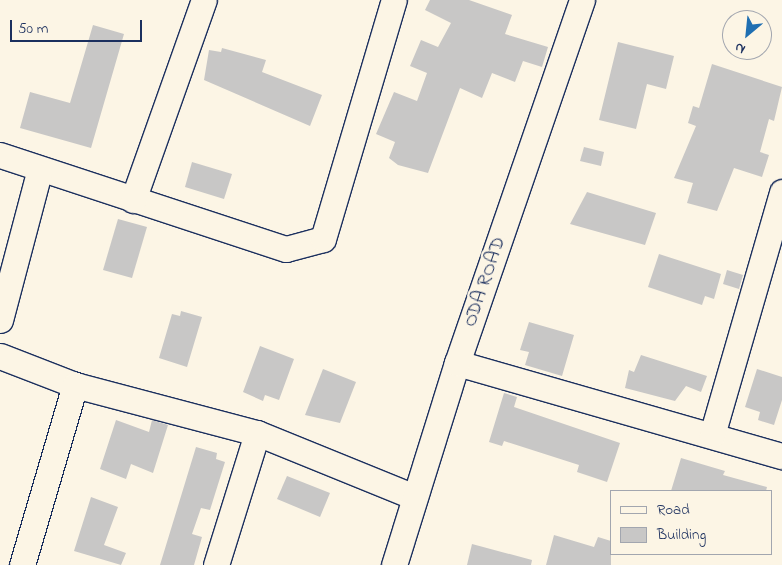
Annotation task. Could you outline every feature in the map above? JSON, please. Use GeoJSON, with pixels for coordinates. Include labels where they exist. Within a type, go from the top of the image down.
{"type":"FeatureCollection","features":[{"type":"Feature","properties":{"kind":"street"},"geometry":{"type":"LineString","coordinates":[[133,200],[204,0]]}},
{"type":"Feature","properties":{"kind":"street","name":"ODA ROAD"},"geometry":{"type":"LineString","coordinates":[[394,565],[457,363],[582,0]]}},
{"type":"Feature","properties":{"kind":"street"},"geometry":{"type":"LineString","coordinates":[[0,154],[133,200],[286,249],[323,239],[389,2]]}},
{"type":"Feature","properties":{"kind":"street"},"geometry":{"type":"LineString","coordinates":[[0,320],[40,169]]}},
{"type":"Feature","properties":{"kind":"street"},"geometry":{"type":"LineString","coordinates":[[712,435],[777,222],[782,192]]}},
{"type":"Feature","properties":{"kind":"street"},"geometry":{"type":"LineString","coordinates":[[0,356],[75,385],[257,433],[415,497]]}},
{"type":"Feature","properties":{"kind":"street"},"geometry":{"type":"LineString","coordinates":[[457,363],[782,456]]}},
{"type":"Feature","properties":{"kind":"street"},"geometry":{"type":"LineString","coordinates":[[22,565],[75,385]]}},
{"type":"Feature","properties":{"kind":"street"},"geometry":{"type":"LineString","coordinates":[[216,565],[257,433]]}},
{"type":"Feature","properties":{"kind":"building"},"geometry":{"type":"Polygon","coordinates":[[[430,0],[469,0],[512,15],[505,34],[548,47],[542,67],[523,61],[515,82],[492,73],[482,98],[460,88],[428,173],[398,165],[389,158],[395,142],[376,134],[394,92],[417,101],[427,73],[410,66],[421,40],[438,47],[451,23],[425,10],[430,0]]]}},
{"type":"Feature","properties":{"kind":"building"},"geometry":{"type":"Polygon","coordinates":[[[93,25],[124,34],[91,148],[20,128],[30,92],[70,103],[93,25]]]}},
{"type":"Feature","properties":{"kind":"building"},"geometry":{"type":"Polygon","coordinates":[[[618,42],[674,56],[666,89],[647,84],[636,129],[599,120],[618,42]]]}},
{"type":"Feature","properties":{"kind":"building"},"geometry":{"type":"Polygon","coordinates":[[[222,48],[266,60],[262,72],[322,95],[310,126],[204,80],[209,50],[221,52],[222,48]]]}},
{"type":"Feature","properties":{"kind":"building"},"geometry":{"type":"Polygon","coordinates":[[[712,64],[782,87],[774,121],[769,119],[760,152],[769,155],[762,177],[734,168],[717,211],[687,203],[693,183],[674,178],[696,126],[688,123],[693,106],[699,108],[712,64]]]}},
{"type":"Feature","properties":{"kind":"building"},"geometry":{"type":"Polygon","coordinates":[[[584,147],[604,152],[601,166],[580,161],[584,147]]]}},
{"type":"Feature","properties":{"kind":"building"},"geometry":{"type":"Polygon","coordinates":[[[192,162],[232,174],[224,199],[185,187],[192,162]]]}},
{"type":"Feature","properties":{"kind":"building"},"geometry":{"type":"Polygon","coordinates":[[[587,192],[656,213],[645,245],[570,224],[587,192]]]}},
{"type":"Feature","properties":{"kind":"building"},"geometry":{"type":"Polygon","coordinates":[[[118,219],[147,227],[132,278],[103,270],[118,219]]]}},
{"type":"Feature","properties":{"kind":"building"},"geometry":{"type":"Polygon","coordinates":[[[659,254],[721,274],[714,299],[705,296],[702,305],[648,287],[659,254]]]}},
{"type":"Feature","properties":{"kind":"building"},"geometry":{"type":"Polygon","coordinates":[[[727,270],[743,275],[739,289],[723,284],[727,270]]]}},
{"type":"Feature","properties":{"kind":"building"},"geometry":{"type":"Polygon","coordinates":[[[181,311],[202,317],[187,367],[159,358],[172,314],[180,316],[181,311]]]}},
{"type":"Feature","properties":{"kind":"building"},"geometry":{"type":"Polygon","coordinates":[[[529,322],[574,335],[562,376],[525,365],[529,352],[520,350],[529,322]]]}},
{"type":"Feature","properties":{"kind":"building"},"geometry":{"type":"Polygon","coordinates":[[[260,346],[294,359],[279,400],[265,395],[263,401],[243,392],[260,346]]]}},
{"type":"Feature","properties":{"kind":"building"},"geometry":{"type":"Polygon","coordinates":[[[641,355],[707,376],[701,392],[686,386],[675,401],[625,388],[629,370],[634,372],[641,355]]]}},
{"type":"Feature","properties":{"kind":"building"},"geometry":{"type":"Polygon","coordinates":[[[323,369],[356,382],[340,423],[305,415],[323,369]]]}},
{"type":"Feature","properties":{"kind":"building"},"geometry":{"type":"Polygon","coordinates":[[[757,369],[782,377],[782,400],[774,425],[758,420],[760,412],[745,407],[757,369]]]}},
{"type":"Feature","properties":{"kind":"building"},"geometry":{"type":"Polygon","coordinates":[[[504,393],[517,397],[514,407],[620,443],[607,482],[577,472],[579,465],[504,441],[502,446],[489,442],[504,393]]]}},
{"type":"Feature","properties":{"kind":"building"},"geometry":{"type":"Polygon","coordinates":[[[116,420],[149,432],[152,420],[168,425],[153,473],[131,464],[126,479],[100,469],[116,420]]]}},
{"type":"Feature","properties":{"kind":"building"},"geometry":{"type":"Polygon","coordinates":[[[196,447],[217,453],[216,459],[225,462],[210,510],[201,508],[192,534],[202,537],[194,565],[160,565],[196,447]]]}},
{"type":"Feature","properties":{"kind":"building"},"geometry":{"type":"Polygon","coordinates":[[[681,458],[725,471],[723,475],[767,487],[766,490],[671,490],[681,458]]]}},
{"type":"Feature","properties":{"kind":"building"},"geometry":{"type":"Polygon","coordinates":[[[287,476],[330,493],[320,517],[277,499],[287,476]]]}},
{"type":"Feature","properties":{"kind":"building"},"geometry":{"type":"Polygon","coordinates":[[[91,497],[118,507],[104,545],[126,553],[121,565],[74,551],[91,497]]]}},
{"type":"Feature","properties":{"kind":"building"},"geometry":{"type":"Polygon","coordinates":[[[554,535],[594,547],[598,537],[610,541],[611,565],[546,565],[554,535]]]}},
{"type":"Feature","properties":{"kind":"building"},"geometry":{"type":"Polygon","coordinates":[[[472,544],[532,560],[531,565],[467,565],[472,544]]]}}]}
